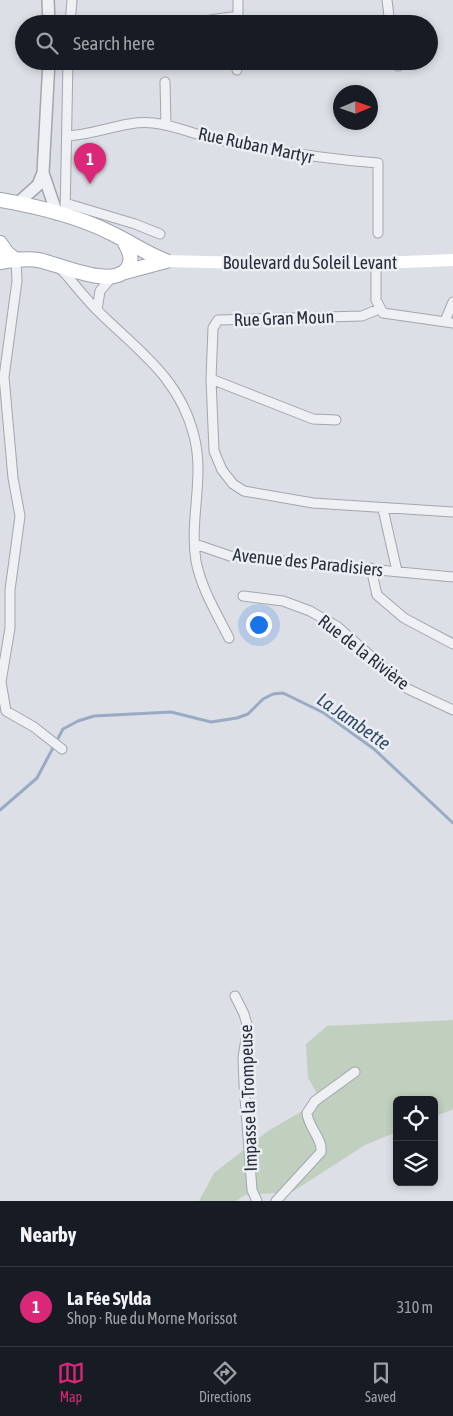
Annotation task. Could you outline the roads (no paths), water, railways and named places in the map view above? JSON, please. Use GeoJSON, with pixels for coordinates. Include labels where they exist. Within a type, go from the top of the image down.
{"type":"FeatureCollection","features":[{"type":"Feature","properties":{"kind":"main road","name":"Boulevard du Soleil Levant"},"geometry":{"type":"LineString","coordinates":[[7,203],[63,211],[110,232],[144,252],[166,261]]}},
{"type":"Feature","properties":{"kind":"main road"},"geometry":{"type":"LineString","coordinates":[[124,241],[129,250],[131,260],[125,272]]}},
{"type":"Feature","properties":{"kind":"main road"},"geometry":{"type":"LineString","coordinates":[[0,243],[7,253],[16,260]]}},
{"type":"Feature","properties":{"kind":"main road"},"geometry":{"type":"LineString","coordinates":[[0,262],[40,260],[111,278]]}},
{"type":"Feature","properties":{"kind":"main road","name":"Boulevard du Soleil Levant"},"geometry":{"type":"LineString","coordinates":[[111,278],[125,272],[166,261],[330,265],[453,260]]}},
{"type":"Feature","properties":{"kind":"street"},"geometry":{"type":"LineString","coordinates":[[48,0],[48,15]]}},
{"type":"Feature","properties":{"kind":"street"},"geometry":{"type":"LineString","coordinates":[[71,15],[72,0]]}},
{"type":"Feature","properties":{"kind":"street"},"geometry":{"type":"LineString","coordinates":[[238,0],[238,15]]}},
{"type":"Feature","properties":{"kind":"street"},"geometry":{"type":"LineString","coordinates":[[387,0],[389,15]]}},
{"type":"Feature","properties":{"kind":"street"},"geometry":{"type":"LineString","coordinates":[[7,203],[38,185],[43,173],[49,70]]}},
{"type":"Feature","properties":{"kind":"street"},"geometry":{"type":"LineString","coordinates":[[63,211],[68,70]]}},
{"type":"Feature","properties":{"kind":"street"},"geometry":{"type":"LineString","coordinates":[[164,82],[166,125]]}},
{"type":"Feature","properties":{"kind":"street","name":"Rue Ruban Martyr"},"geometry":{"type":"LineString","coordinates":[[67,136],[93,134],[142,122],[166,125],[217,140],[317,158],[378,163],[378,232]]}},
{"type":"Feature","properties":{"kind":"street"},"geometry":{"type":"LineString","coordinates":[[43,173],[63,211]]}},
{"type":"Feature","properties":{"kind":"street"},"geometry":{"type":"LineString","coordinates":[[63,211],[135,224],[160,234]]}},
{"type":"Feature","properties":{"kind":"street"},"geometry":{"type":"LineString","coordinates":[[16,260],[17,281],[4,377],[13,471],[20,516],[10,590],[10,628],[1,682],[6,711],[52,740],[62,749]]}},
{"type":"Feature","properties":{"kind":"street"},"geometry":{"type":"LineString","coordinates":[[376,263],[376,300],[379,309],[383,313],[449,322],[453,302]]}},
{"type":"Feature","properties":{"kind":"street"},"geometry":{"type":"LineString","coordinates":[[58,265],[97,310],[167,377],[183,405],[194,435],[197,454],[196,562],[202,582],[229,638]]}},
{"type":"Feature","properties":{"kind":"street"},"geometry":{"type":"LineString","coordinates":[[97,310],[100,291],[111,278]]}},
{"type":"Feature","properties":{"kind":"street","name":"Rue Gran Moun"},"geometry":{"type":"LineString","coordinates":[[211,379],[214,328],[218,320],[362,316],[379,309]]}},
{"type":"Feature","properties":{"kind":"street"},"geometry":{"type":"LineString","coordinates":[[336,420],[313,419],[211,379],[214,451],[222,470],[233,484],[244,491],[313,503],[453,512]]}},
{"type":"Feature","properties":{"kind":"street"},"geometry":{"type":"LineString","coordinates":[[383,509],[397,571]]}},
{"type":"Feature","properties":{"kind":"street","name":"Avenue des Paradisiers"},"geometry":{"type":"LineString","coordinates":[[195,544],[230,556],[371,568],[453,578]]}},
{"type":"Feature","properties":{"kind":"street"},"geometry":{"type":"LineString","coordinates":[[371,568],[377,595],[404,618],[453,644]]}},
{"type":"Feature","properties":{"kind":"street","name":"Rue de la Rivière"},"geometry":{"type":"LineString","coordinates":[[243,596],[282,601],[310,610],[338,627],[408,688],[453,710]]}},
{"type":"Feature","properties":{"kind":"street","name":"Impasse la Trompeuse"},"geometry":{"type":"LineString","coordinates":[[235,996],[244,1014],[248,1028],[243,1057],[244,1084],[252,1190],[257,1201]]}},
{"type":"Feature","properties":{"kind":"street"},"geometry":{"type":"LineString","coordinates":[[276,1201],[278,1196],[321,1152],[320,1143],[308,1123],[306,1113],[315,1101],[355,1072]]}},
{"type":"Feature","properties":{"kind":"waterway","name":"La Jambette"},"geometry":{"type":"LineString","coordinates":[[0,810],[37,778],[63,729],[78,721],[94,716],[171,712],[211,722],[237,718],[248,714],[263,699],[273,694],[283,693],[324,713],[374,749],[453,823]]}},
{"type":"Feature","properties":{"kind":"place","name":"La Fée Sylda"},"geometry":{"type":"Point","coordinates":[90,184]}}]}
